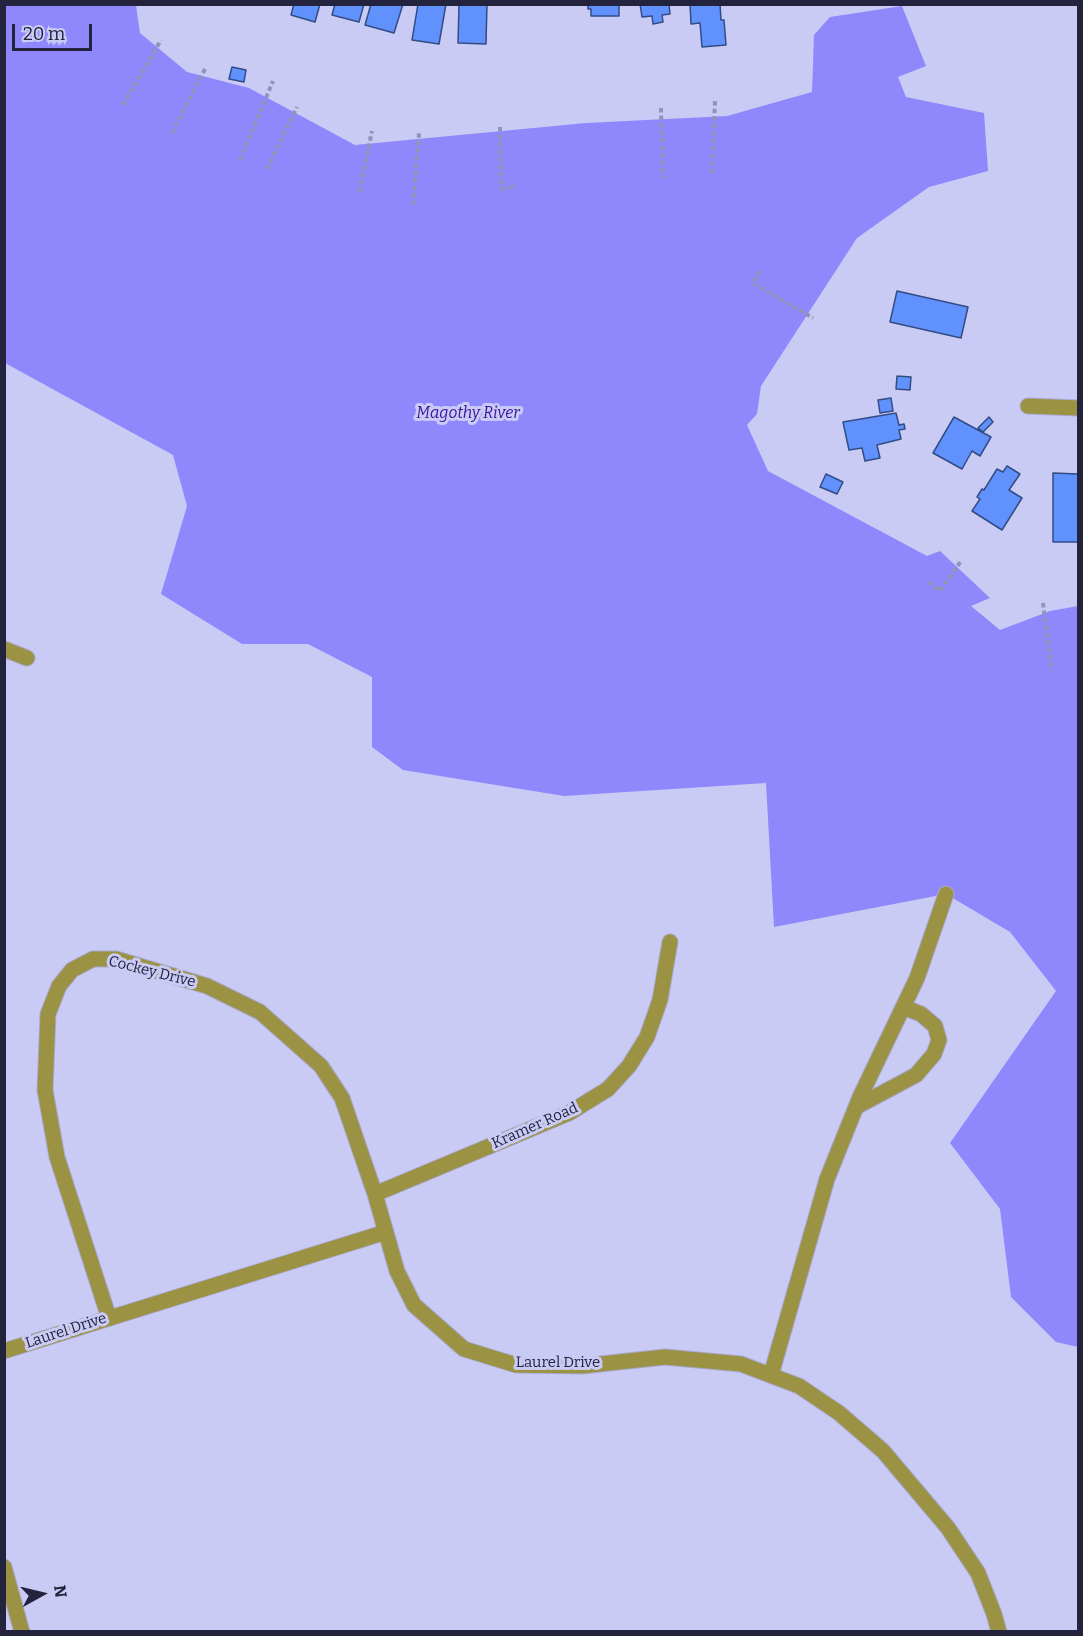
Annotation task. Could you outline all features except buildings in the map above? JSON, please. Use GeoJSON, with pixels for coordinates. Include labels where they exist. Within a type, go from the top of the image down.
{"type":"FeatureCollection","features":[{"type":"Feature","properties":{"kind":"street"},"geometry":{"type":"LineString","coordinates":[[1028,405],[1078,408]]}},
{"type":"Feature","properties":{"kind":"street"},"geometry":{"type":"LineString","coordinates":[[4,649],[27,658]]}},
{"type":"Feature","properties":{"kind":"street"},"geometry":{"type":"LineString","coordinates":[[771,1375],[827,1179],[856,1107],[917,978],[946,894]]}},
{"type":"Feature","properties":{"kind":"street","name":"Kramer Road"},"geometry":{"type":"LineString","coordinates":[[375,1194],[569,1113],[608,1089],[629,1066],[647,1037],[660,1000],[670,942]]}},
{"type":"Feature","properties":{"kind":"street","name":"Cockey Drive"},"geometry":{"type":"LineString","coordinates":[[108,1318],[57,1157],[45,1090],[48,1014],[59,986],[72,970],[93,959],[116,959],[173,974],[207,986],[260,1012],[321,1066],[342,1098],[386,1232]]}},
{"type":"Feature","properties":{"kind":"street"},"geometry":{"type":"LineString","coordinates":[[856,1107],[916,1075],[934,1054],[939,1040],[935,1026],[921,1014],[903,1007]]}},
{"type":"Feature","properties":{"kind":"street","name":"Laurel Drive"},"geometry":{"type":"LineString","coordinates":[[4,1351],[386,1232],[397,1271],[414,1305],[464,1349],[516,1365],[582,1366],[665,1357],[741,1364],[800,1386],[839,1413],[883,1451],[948,1528],[978,1573],[999,1632]]}},
{"type":"Feature","properties":{"kind":"street"},"geometry":{"type":"LineString","coordinates":[[4,1567],[22,1632]]}},
{"type":"Feature","properties":{"kind":"path"},"geometry":{"type":"LineString","coordinates":[[123,105],[161,40]]}},
{"type":"Feature","properties":{"kind":"path"},"geometry":{"type":"LineString","coordinates":[[172,133],[205,69]]}},
{"type":"Feature","properties":{"kind":"path"},"geometry":{"type":"LineString","coordinates":[[240,160],[273,81]]}},
{"type":"Feature","properties":{"kind":"path"},"geometry":{"type":"LineString","coordinates":[[712,173],[715,101]]}},
{"type":"Feature","properties":{"kind":"path"},"geometry":{"type":"LineString","coordinates":[[267,170],[297,107]]}},
{"type":"Feature","properties":{"kind":"path"},"geometry":{"type":"LineString","coordinates":[[661,108],[663,178]]}},
{"type":"Feature","properties":{"kind":"path"},"geometry":{"type":"LineString","coordinates":[[500,126],[501,189],[516,186]]}},
{"type":"Feature","properties":{"kind":"path"},"geometry":{"type":"LineString","coordinates":[[359,192],[372,131]]}},
{"type":"Feature","properties":{"kind":"path"},"geometry":{"type":"LineString","coordinates":[[413,205],[419,133]]}},
{"type":"Feature","properties":{"kind":"path"},"geometry":{"type":"LineString","coordinates":[[760,272],[753,283],[813,318]]}},
{"type":"Feature","properties":{"kind":"path"},"geometry":{"type":"LineString","coordinates":[[929,582],[940,591],[961,561]]}},
{"type":"Feature","properties":{"kind":"path"},"geometry":{"type":"LineString","coordinates":[[1043,603],[1052,671]]}},
{"type":"Feature","properties":{"kind":"water","name":"Magothy River"},"geometry":{"type":"Polygon","coordinates":[[[5,5],[136,5],[140,33],[187,72],[249,88],[355,145],[586,123],[727,116],[812,92],[814,35],[830,17],[902,6],[926,66],[898,77],[906,97],[984,113],[988,171],[929,187],[857,238],[761,386],[757,414],[747,425],[768,471],[927,556],[940,551],[990,598],[971,606],[1000,630],[1050,611],[1078,606],[1078,1347],[1056,1342],[1011,1297],[1000,1209],[950,1143],[1056,991],[1010,932],[946,894],[774,927],[766,783],[564,796],[403,770],[372,747],[372,677],[308,644],[242,644],[161,594],[187,506],[173,455],[5,363],[5,5]]]}}]}
